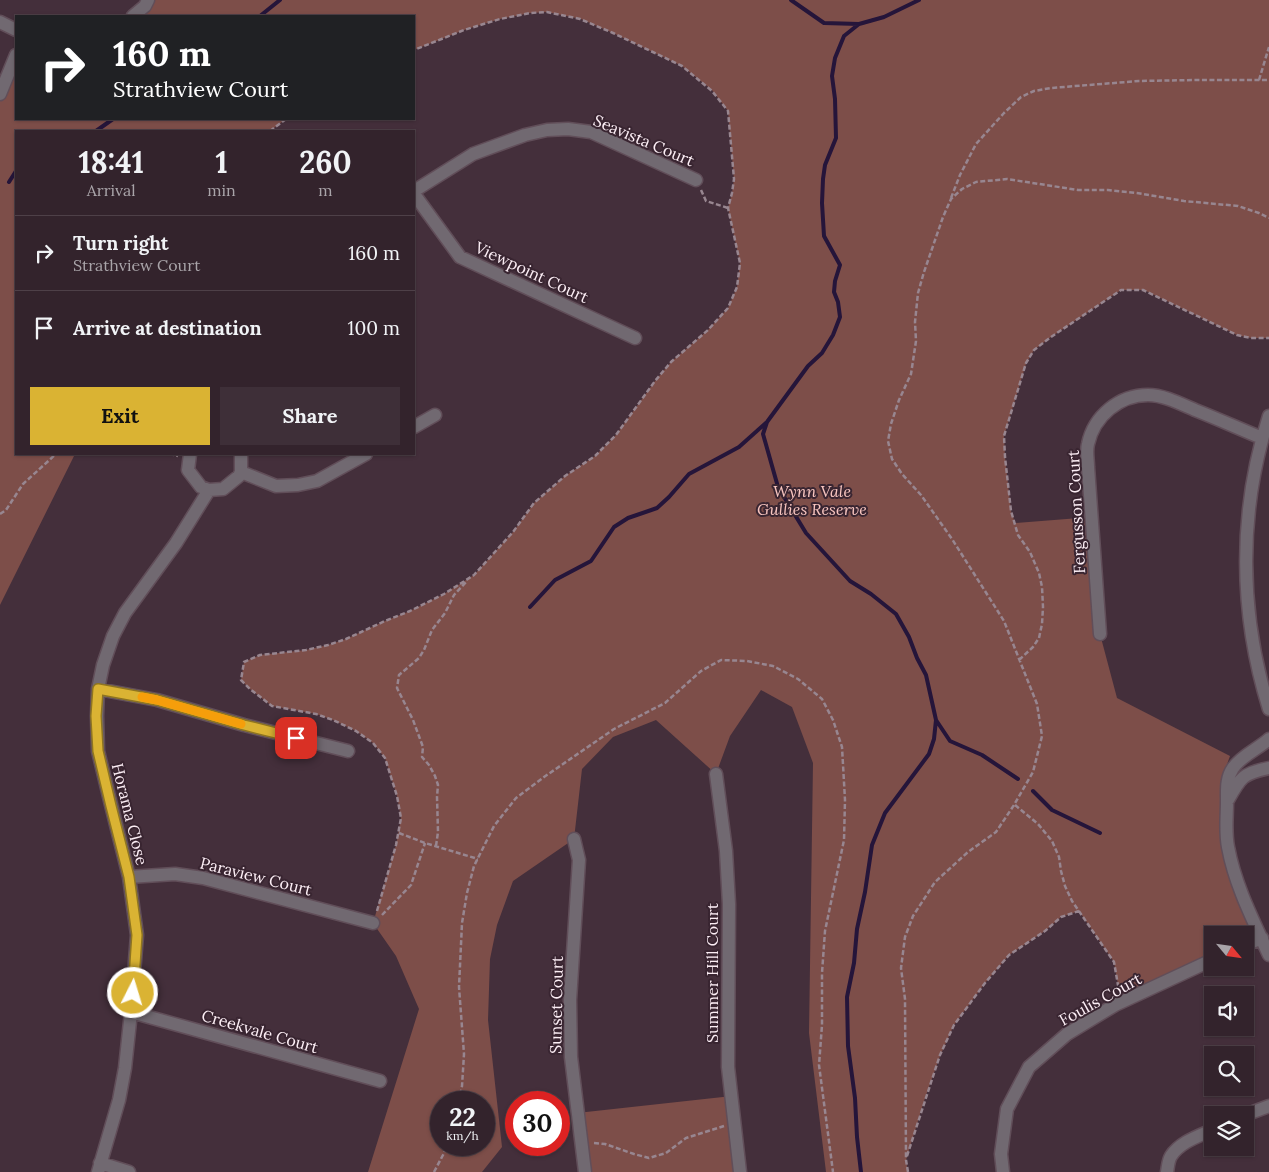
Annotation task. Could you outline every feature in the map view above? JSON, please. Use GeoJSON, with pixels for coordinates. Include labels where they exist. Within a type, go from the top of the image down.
{"type":"FeatureCollection","features":[{"type":"Feature","properties":{"kind":"street"},"geometry":{"type":"LineString","coordinates":[[134,15],[145,6],[148,0]]}},
{"type":"Feature","properties":{"kind":"street"},"geometry":{"type":"LineString","coordinates":[[0,22],[15,30]]}},
{"type":"Feature","properties":{"kind":"street"},"geometry":{"type":"LineString","coordinates":[[0,94],[15,57]]}},
{"type":"Feature","properties":{"kind":"street","name":"Seavista Court"},"geometry":{"type":"LineString","coordinates":[[415,191],[473,154],[525,135],[547,130],[568,129],[591,132],[696,180]]}},
{"type":"Feature","properties":{"kind":"street","name":"Viewpoint Court"},"geometry":{"type":"LineString","coordinates":[[415,193],[460,257],[634,338]]}},
{"type":"Feature","properties":{"kind":"street","name":"Fergusson Court"},"geometry":{"type":"LineString","coordinates":[[1100,634],[1087,445],[1094,426],[1105,412],[1115,404],[1130,397],[1149,395],[1169,399],[1262,438]]}},
{"type":"Feature","properties":{"kind":"street"},"geometry":{"type":"LineString","coordinates":[[415,426],[435,415]]}},
{"type":"Feature","properties":{"kind":"street"},"geometry":{"type":"LineString","coordinates":[[1269,416],[1254,473],[1246,534],[1245,568],[1248,615],[1259,676],[1269,708]]}},
{"type":"Feature","properties":{"kind":"street"},"geometry":{"type":"LineString","coordinates":[[190,455],[188,470],[201,487],[209,490],[223,489],[239,476],[241,472],[241,455]]}},
{"type":"Feature","properties":{"kind":"street"},"geometry":{"type":"LineString","coordinates":[[241,472],[276,486],[298,485],[317,481],[364,455]]}},
{"type":"Feature","properties":{"kind":"street","name":"Horama Close"},"geometry":{"type":"LineString","coordinates":[[99,1168],[119,1100],[125,1068],[137,935],[129,877],[98,751],[96,716],[98,689],[103,665],[113,636],[125,613],[176,543],[209,490]]}},
{"type":"Feature","properties":{"kind":"street"},"geometry":{"type":"LineString","coordinates":[[98,689],[157,700],[244,725],[348,751]]}},
{"type":"Feature","properties":{"kind":"street"},"geometry":{"type":"LineString","coordinates":[[1269,739],[1262,746],[1239,761],[1233,769],[1227,784],[1226,826],[1234,875],[1269,955]]}},
{"type":"Feature","properties":{"kind":"street"},"geometry":{"type":"LineString","coordinates":[[1227,802],[1242,778],[1257,770],[1269,768]]}},
{"type":"Feature","properties":{"kind":"street","name":"Summer Hill Court"},"geometry":{"type":"LineString","coordinates":[[716,774],[726,851],[729,904],[728,1067],[740,1172]]}},
{"type":"Feature","properties":{"kind":"street","name":"Sunset Court"},"geometry":{"type":"LineString","coordinates":[[574,839],[579,860],[570,1000],[570,1048],[585,1172]]}},
{"type":"Feature","properties":{"kind":"street","name":"Paraview Court"},"geometry":{"type":"LineString","coordinates":[[129,877],[175,874],[204,878],[373,923]]}},
{"type":"Feature","properties":{"kind":"street"},"geometry":{"type":"LineString","coordinates":[[1254,941],[1262,938]]}},
{"type":"Feature","properties":{"kind":"street","name":"Foulis Court"},"geometry":{"type":"LineString","coordinates":[[1003,1172],[1001,1154],[1008,1109],[1029,1067],[1067,1034],[1121,1002],[1204,964]]}},
{"type":"Feature","properties":{"kind":"street","name":"Creekvale Court"},"geometry":{"type":"LineString","coordinates":[[131,1012],[380,1081]]}},
{"type":"Feature","properties":{"kind":"street"},"geometry":{"type":"LineString","coordinates":[[1254,1112],[1269,1106]]}},
{"type":"Feature","properties":{"kind":"street"},"geometry":{"type":"LineString","coordinates":[[1167,1172],[1171,1156],[1177,1149],[1204,1134]]}},
{"type":"Feature","properties":{"kind":"street"},"geometry":{"type":"LineString","coordinates":[[99,1168],[129,1172]]}},
{"type":"Feature","properties":{"kind":"path"},"geometry":{"type":"LineString","coordinates":[[373,923],[402,818],[385,758],[373,743],[356,731],[333,720],[316,714],[272,706],[241,680],[244,662],[260,655],[306,650],[346,639],[444,594],[474,575],[513,532],[534,503],[565,476],[595,456],[616,435],[671,362],[708,330],[728,308],[737,287],[740,263],[728,208],[734,179],[728,111],[712,90],[682,66],[580,19],[547,12],[530,13],[491,22],[464,30],[415,50]]}},
{"type":"Feature","properties":{"kind":"path"},"geometry":{"type":"LineString","coordinates":[[1259,80],[1269,47]]}},
{"type":"Feature","properties":{"kind":"path"},"geometry":{"type":"LineString","coordinates":[[908,1172],[906,1160],[905,999],[901,968],[905,937],[912,916],[935,882],[968,852],[996,832],[1033,772],[1042,736],[1037,704],[1004,621],[952,539],[921,495],[902,474],[892,459],[888,442],[891,424],[911,374],[916,341],[918,293],[927,263],[950,199],[976,144],[1021,97],[1034,91],[1051,88],[1140,81],[1269,80]]}},
{"type":"Feature","properties":{"kind":"path"},"geometry":{"type":"LineString","coordinates":[[271,130],[285,120]]}},
{"type":"Feature","properties":{"kind":"path"},"geometry":{"type":"LineString","coordinates":[[950,199],[962,189],[976,182],[1007,179],[1078,190],[1108,190],[1184,201],[1238,206],[1259,212],[1269,218]]}},
{"type":"Feature","properties":{"kind":"path"},"geometry":{"type":"LineString","coordinates":[[696,180],[706,201],[728,208]]}},
{"type":"Feature","properties":{"kind":"path"},"geometry":{"type":"LineString","coordinates":[[1019,660],[1033,647],[1039,638],[1042,624],[1042,587],[1039,573],[1030,552],[1018,535],[1011,511],[1004,457],[1004,436],[1026,364],[1034,350],[1121,290],[1127,289],[1144,290],[1237,335],[1250,338],[1269,338]]}},
{"type":"Feature","properties":{"kind":"path"},"geometry":{"type":"LineString","coordinates":[[0,514],[6,510],[23,484],[55,455]]}},
{"type":"Feature","properties":{"kind":"path"},"geometry":{"type":"LineString","coordinates":[[436,846],[438,832],[438,785],[436,776],[422,757],[423,747],[397,688],[399,675],[424,650],[432,630],[445,613],[454,595],[470,578]]}},
{"type":"Feature","properties":{"kind":"path"},"geometry":{"type":"LineString","coordinates":[[461,1091],[464,1054],[459,987],[462,923],[474,866],[494,826],[516,798],[544,777],[614,729],[664,704],[701,671],[721,660],[747,661],[773,666],[798,679],[822,699],[833,720],[842,747],[845,800],[844,840],[825,931],[819,1065],[833,1172]]}},
{"type":"Feature","properties":{"kind":"path"},"geometry":{"type":"LineString","coordinates":[[1014,805],[1038,824],[1052,841],[1059,857],[1064,886],[1072,901],[1114,962],[1121,1002]]}},
{"type":"Feature","properties":{"kind":"path"},"geometry":{"type":"LineString","coordinates":[[398,833],[478,859]]}},
{"type":"Feature","properties":{"kind":"path"},"geometry":{"type":"LineString","coordinates":[[373,923],[411,885],[425,843]]}},
{"type":"Feature","properties":{"kind":"path"},"geometry":{"type":"LineString","coordinates":[[906,1160],[940,1056],[954,1026],[985,983],[1009,955],[1045,931],[1061,917],[1079,911]]}},
{"type":"Feature","properties":{"kind":"path"},"geometry":{"type":"LineString","coordinates":[[580,1139],[605,1144],[649,1158],[666,1154],[686,1138],[720,1126],[735,1125]]}},
{"type":"Feature","properties":{"kind":"path"},"geometry":{"type":"LineString","coordinates":[[434,1172],[442,1156]]}},
{"type":"Feature","properties":{"kind":"green space","name":"Wynn Vale Gullies Reserve"},"geometry":{"type":"Polygon","coordinates":[[[148,0],[1269,0],[1269,338],[1251,338],[1237,335],[1144,290],[1121,290],[1034,350],[1026,364],[1004,436],[1011,511],[1015,523],[1092,517],[1100,634],[1117,698],[1230,756],[1220,784],[1227,802],[1226,826],[1262,938],[1254,941],[1254,926],[1204,926],[1204,964],[1121,1002],[1114,962],[1079,911],[1061,917],[1045,931],[1009,955],[985,983],[954,1025],[940,1056],[925,1098],[906,1160],[908,1172],[826,1172],[809,1033],[813,763],[792,707],[761,690],[730,736],[716,774],[656,720],[613,737],[582,769],[574,839],[513,881],[497,925],[490,959],[488,1020],[502,1147],[495,1156],[495,1091],[430,1091],[430,1156],[495,1156],[482,1172],[368,1172],[419,1009],[396,956],[373,923],[396,845],[401,818],[397,796],[385,758],[373,743],[356,731],[333,720],[316,714],[272,706],[241,680],[244,662],[260,655],[306,650],[346,639],[444,594],[474,575],[513,532],[534,503],[565,476],[595,456],[616,435],[671,362],[708,330],[728,308],[737,287],[740,263],[728,208],[734,179],[728,111],[712,90],[682,66],[581,19],[547,12],[530,13],[500,19],[464,30],[415,50],[415,15],[134,15],[148,0]]]}},
{"type":"Feature","properties":{"kind":"green space"},"geometry":{"type":"Polygon","coordinates":[[[15,57],[15,120],[285,120],[271,130],[15,130],[15,455],[75,455],[0,605],[0,94],[15,57]]]}},
{"type":"Feature","properties":{"kind":"green space"},"geometry":{"type":"Polygon","coordinates":[[[732,1096],[741,1172],[585,1172],[577,1113],[732,1096]]]}},
{"type":"Feature","properties":{"kind":"waterway"},"geometry":{"type":"LineString","coordinates":[[261,15],[280,0]]}},
{"type":"Feature","properties":{"kind":"waterway"},"geometry":{"type":"LineString","coordinates":[[791,0],[824,23],[859,24]]}},
{"type":"Feature","properties":{"kind":"waterway"},"geometry":{"type":"LineString","coordinates":[[530,607],[555,580],[591,561],[614,527],[628,518],[657,508],[689,474],[739,447],[767,422],[808,366],[822,353],[833,335],[840,317],[838,302],[834,292],[840,265],[824,236],[822,203],[825,165],[836,138],[835,99],[832,76],[835,58],[844,36],[859,24],[884,17],[919,0]]}},
{"type":"Feature","properties":{"kind":"waterway"},"geometry":{"type":"LineString","coordinates":[[97,130],[112,120]]}},
{"type":"Feature","properties":{"kind":"waterway"},"geometry":{"type":"LineString","coordinates":[[9,182],[15,173]]}},
{"type":"Feature","properties":{"kind":"waterway"},"geometry":{"type":"LineString","coordinates":[[767,422],[763,434],[778,487],[806,533],[850,581],[871,594],[896,614],[909,637],[926,675],[936,720],[934,739],[929,754],[885,813],[872,845],[857,929],[854,963],[847,997],[848,1046],[855,1098],[861,1172]]}},
{"type":"Feature","properties":{"kind":"waterway"},"geometry":{"type":"LineString","coordinates":[[936,720],[950,741],[982,755],[1018,779]]}},
{"type":"Feature","properties":{"kind":"waterway"},"geometry":{"type":"LineString","coordinates":[[1033,791],[1052,810],[1100,833]]}},
{"type":"Feature","properties":{"kind":"slow traffic"},"geometry":{"type":"LineString","coordinates":[[142,697],[241,724]]}},
{"type":"Feature","properties":{"kind":"route"},"geometry":{"type":"LineString","coordinates":[[133,993],[137,935],[129,877],[98,751],[96,716],[98,689],[157,700],[296,738]]}}]}
